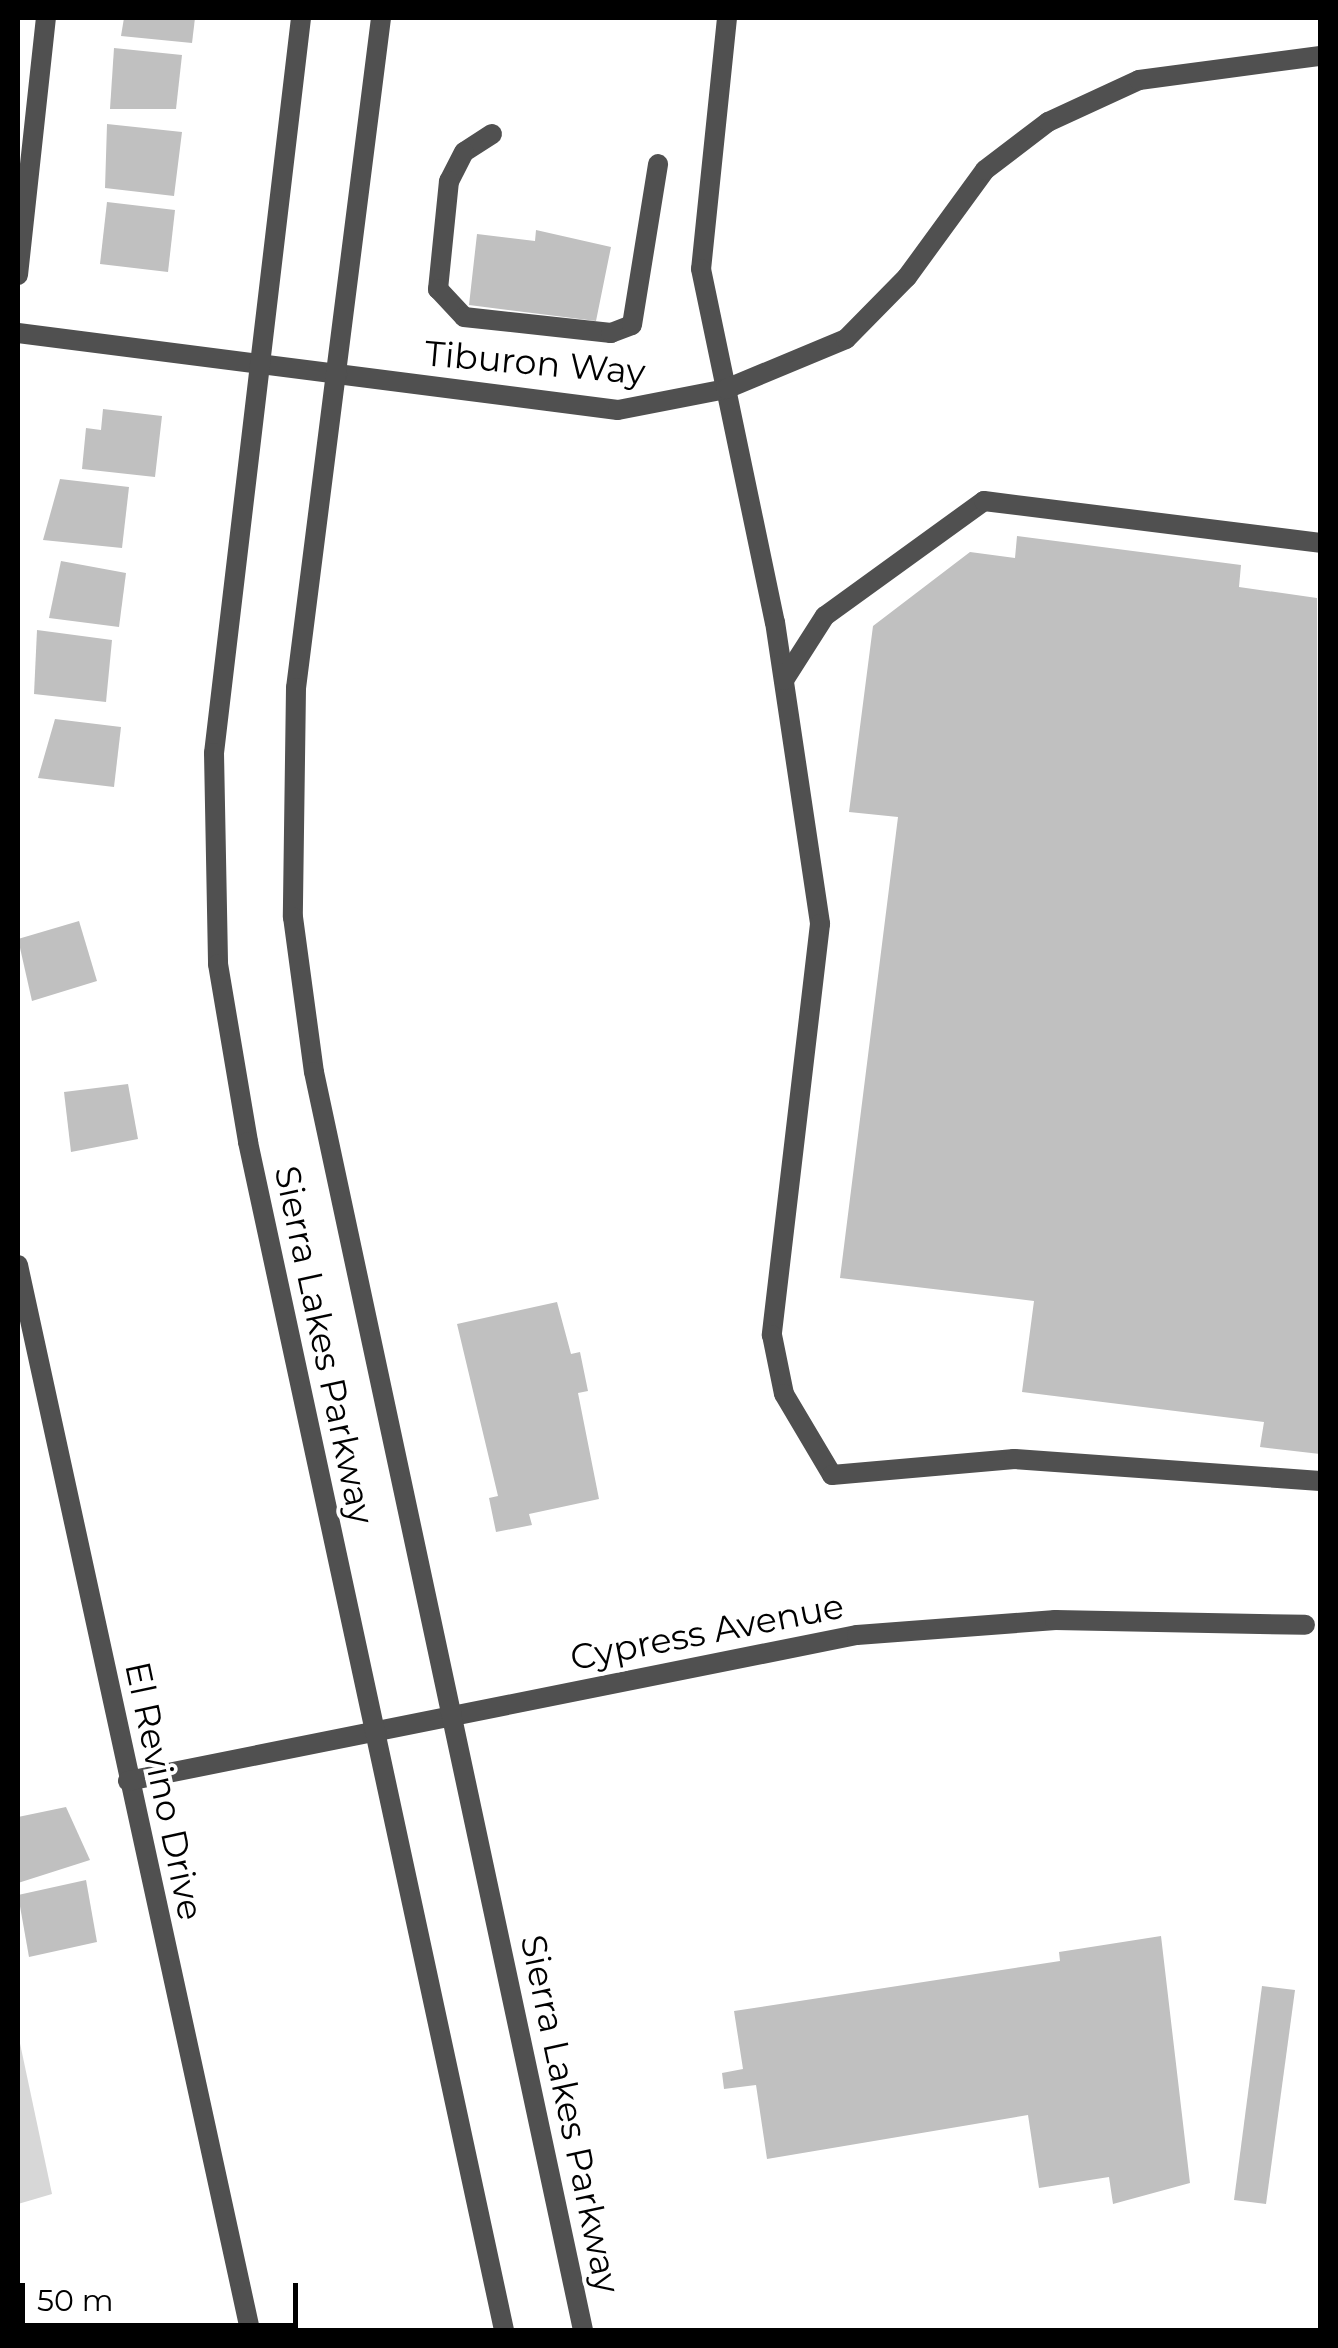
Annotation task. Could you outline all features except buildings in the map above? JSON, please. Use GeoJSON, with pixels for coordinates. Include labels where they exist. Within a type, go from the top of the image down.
{"type":"FeatureCollection","features":[{"type":"Feature","properties":{"kind":"street"},"geometry":{"type":"LineString","coordinates":[[18,276],[46,18]]}},
{"type":"Feature","properties":{"kind":"street","name":"Sierra Lakes Parkway"},"geometry":{"type":"LineString","coordinates":[[302,18],[214,753],[218,964],[374,1733],[504,2330]]}},
{"type":"Feature","properties":{"kind":"street","name":"Sierra Lakes Parkway"},"geometry":{"type":"LineString","coordinates":[[381,18],[296,688],[293,917],[314,1072],[583,2330]]}},
{"type":"Feature","properties":{"kind":"street"},"geometry":{"type":"LineString","coordinates":[[727,18],[699,250],[783,682],[820,924],[772,1336],[784,1394],[832,1474],[1105,1460],[1320,1481]]}},
{"type":"Feature","properties":{"kind":"street","name":"Tiburon Way"},"geometry":{"type":"LineString","coordinates":[[337,374],[618,410],[726,389],[846,339],[908,277],[985,170],[1076,106],[1177,72],[1320,56]]}},
{"type":"Feature","properties":{"kind":"street"},"geometry":{"type":"LineString","coordinates":[[492,134],[464,152],[449,181],[438,288],[464,317],[612,332],[632,325],[658,164]]}},
{"type":"Feature","properties":{"kind":"street"},"geometry":{"type":"LineString","coordinates":[[18,333],[337,374]]}},
{"type":"Feature","properties":{"kind":"street"},"geometry":{"type":"LineString","coordinates":[[783,682],[825,616],[984,501],[1320,543]]}},
{"type":"Feature","properties":{"kind":"street","name":"El Revino Drive"},"geometry":{"type":"LineString","coordinates":[[18,1264],[250,2330]]}},
{"type":"Feature","properties":{"kind":"street","name":"Cypress Avenue"},"geometry":{"type":"LineString","coordinates":[[128,1780],[858,1636],[1054,1620],[1305,1625]]}},
{"type":"Feature","properties":{"kind":"shaded area"},"geometry":{"type":"Polygon","coordinates":[[[18,2034],[52,2194],[18,2204],[18,2034]]]}}]}
